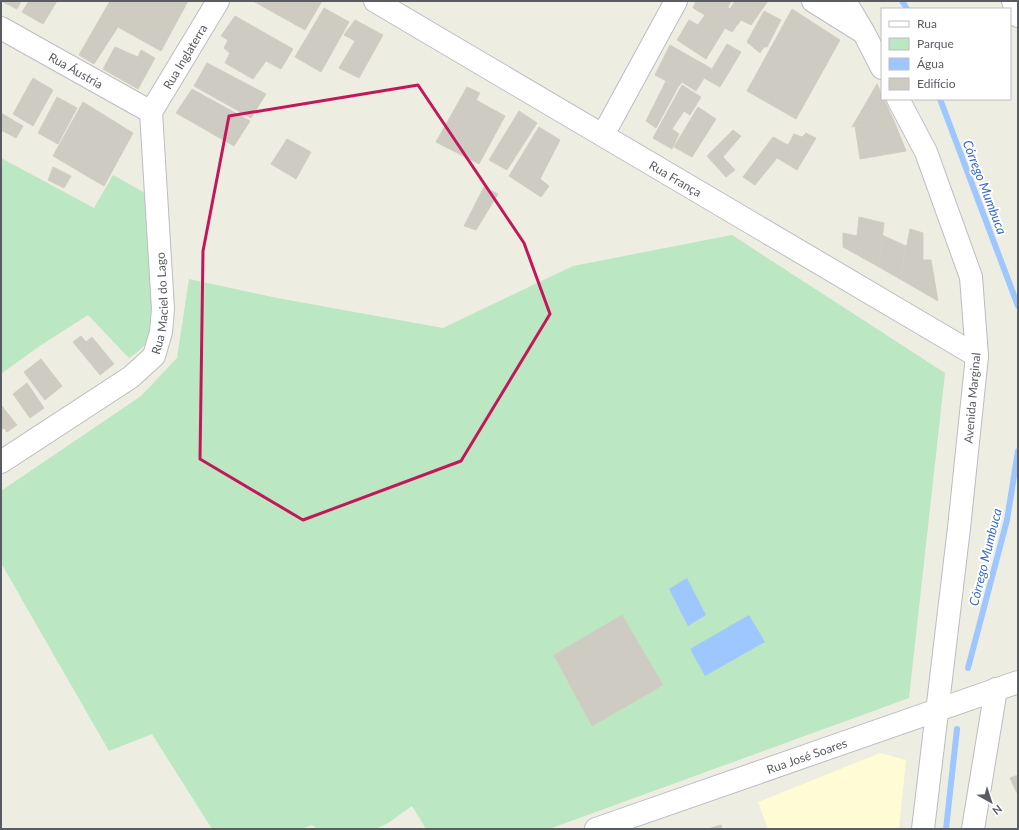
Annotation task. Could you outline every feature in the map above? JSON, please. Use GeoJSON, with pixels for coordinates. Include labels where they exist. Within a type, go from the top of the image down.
{"type":"FeatureCollection","features":[{"type":"Feature","properties":{"kind":"street","name":"Rua Inglaterra"},"geometry":{"type":"LineString","coordinates":[[151,112],[218,1]]}},
{"type":"Feature","properties":{"kind":"street","name":"Rua França"},"geometry":{"type":"LineString","coordinates":[[375,1],[977,356]]}},
{"type":"Feature","properties":{"kind":"street"},"geometry":{"type":"LineString","coordinates":[[603,135],[676,1]]}},
{"type":"Feature","properties":{"kind":"street"},"geometry":{"type":"LineString","coordinates":[[812,1],[864,33]]}},
{"type":"Feature","properties":{"kind":"street"},"geometry":{"type":"LineString","coordinates":[[845,1],[881,66]]}},
{"type":"Feature","properties":{"kind":"street"},"geometry":{"type":"LineString","coordinates":[[1013,1],[1018,16]]}},
{"type":"Feature","properties":{"kind":"street","name":"Rua Áustria"},"geometry":{"type":"LineString","coordinates":[[1,28],[151,112]]}},
{"type":"Feature","properties":{"kind":"street","name":"Avenida Marginal"},"geometry":{"type":"LineString","coordinates":[[899,100],[926,152],[971,277],[977,356],[959,528],[923,829]]}},
{"type":"Feature","properties":{"kind":"street","name":"Rua Maciel do Lago"},"geometry":{"type":"LineString","coordinates":[[1,462],[131,377],[154,356],[161,332],[162,309],[151,112]]}},
{"type":"Feature","properties":{"kind":"street","name":"Rua José Soares"},"geometry":{"type":"LineString","coordinates":[[596,829],[637,822],[937,710],[1018,682]]}},
{"type":"Feature","properties":{"kind":"street"},"geometry":{"type":"LineString","coordinates":[[973,829],[996,689]]}},
{"type":"Feature","properties":{"kind":"highlighted area"},"geometry":{"type":"Polygon","coordinates":[[[418,85],[524,243],[550,314],[461,461],[303,520],[200,459],[203,251],[229,116],[418,85]]]}},
{"type":"Feature","properties":{"kind":"shaded area"},"geometry":{"type":"Polygon","coordinates":[[[880,753],[906,760],[899,829],[768,829],[758,802],[880,753]]]}},
{"type":"Feature","properties":{"kind":"green space"},"geometry":{"type":"Polygon","coordinates":[[[1,158],[94,208],[113,175],[145,193],[150,263],[151,326],[150,335],[144,345],[129,358],[88,315],[38,347],[1,374],[1,158]]]}},
{"type":"Feature","properties":{"kind":"green space"},"geometry":{"type":"Polygon","coordinates":[[[732,235],[945,373],[909,698],[549,829],[426,829],[412,806],[388,823],[376,829],[318,829],[312,825],[301,829],[212,829],[152,734],[109,751],[1,563],[1,491],[141,396],[177,358],[189,279],[277,298],[443,328],[573,266],[732,235]]]}},
{"type":"Feature","properties":{"kind":"water"},"geometry":{"type":"Polygon","coordinates":[[[687,578],[706,615],[688,626],[669,589],[687,578]]]}},
{"type":"Feature","properties":{"kind":"water"},"geometry":{"type":"Polygon","coordinates":[[[749,615],[765,642],[705,676],[690,649],[749,615]]]}},
{"type":"Feature","properties":{"kind":"building"},"geometry":{"type":"Polygon","coordinates":[[[1,1],[21,1],[17,9],[1,1]]]}},
{"type":"Feature","properties":{"kind":"building"},"geometry":{"type":"Polygon","coordinates":[[[29,1],[57,1],[43,24],[22,12],[29,1]]]}},
{"type":"Feature","properties":{"kind":"building"},"geometry":{"type":"Polygon","coordinates":[[[110,1],[188,1],[161,51],[118,27],[94,64],[79,55],[110,1]]]}},
{"type":"Feature","properties":{"kind":"building"},"geometry":{"type":"Polygon","coordinates":[[[253,1],[322,1],[305,30],[253,1]]]}},
{"type":"Feature","properties":{"kind":"building"},"geometry":{"type":"Polygon","coordinates":[[[696,1],[731,1],[728,7],[730,9],[735,1],[768,1],[751,25],[741,20],[732,32],[725,28],[706,59],[677,40],[689,20],[698,25],[705,15],[693,8],[696,1]]]}},
{"type":"Feature","properties":{"kind":"building"},"geometry":{"type":"Polygon","coordinates":[[[324,8],[349,22],[321,72],[295,57],[324,8]]]}},
{"type":"Feature","properties":{"kind":"building"},"geometry":{"type":"Polygon","coordinates":[[[792,9],[840,40],[796,119],[747,91],[792,9]]]}},
{"type":"Feature","properties":{"kind":"building"},"geometry":{"type":"Polygon","coordinates":[[[764,11],[781,20],[767,47],[764,47],[760,53],[747,42],[764,11]]]}},
{"type":"Feature","properties":{"kind":"building"},"geometry":{"type":"Polygon","coordinates":[[[235,16],[293,49],[281,69],[266,61],[253,79],[225,63],[230,53],[224,48],[228,40],[221,36],[235,16]]]}},
{"type":"Feature","properties":{"kind":"building"},"geometry":{"type":"Polygon","coordinates":[[[355,20],[383,35],[359,78],[339,68],[355,41],[344,35],[355,20]]]}},
{"type":"Feature","properties":{"kind":"building"},"geometry":{"type":"Polygon","coordinates":[[[727,44],[741,52],[720,87],[704,78],[696,91],[682,82],[678,87],[655,75],[670,45],[712,69],[727,44]]]}},
{"type":"Feature","properties":{"kind":"building"},"geometry":{"type":"Polygon","coordinates":[[[115,47],[138,57],[141,50],[155,58],[138,89],[103,69],[115,47]]]}},
{"type":"Feature","properties":{"kind":"building"},"geometry":{"type":"Polygon","coordinates":[[[207,63],[266,94],[251,118],[194,86],[207,63]]]}},
{"type":"Feature","properties":{"kind":"building"},"geometry":{"type":"Polygon","coordinates":[[[33,78],[53,90],[33,126],[13,114],[33,78]]]}},
{"type":"Feature","properties":{"kind":"building"},"geometry":{"type":"Polygon","coordinates":[[[666,81],[678,87],[656,128],[646,121],[666,81]]]}},
{"type":"Feature","properties":{"kind":"building"},"geometry":{"type":"Polygon","coordinates":[[[877,84],[881,93],[881,100],[884,100],[894,121],[852,127],[877,84]]]}},
{"type":"Feature","properties":{"kind":"building"},"geometry":{"type":"Polygon","coordinates":[[[682,85],[701,97],[690,115],[684,111],[672,129],[679,134],[672,149],[653,138],[682,85]]]}},
{"type":"Feature","properties":{"kind":"building"},"geometry":{"type":"Polygon","coordinates":[[[467,87],[480,93],[476,100],[505,116],[479,164],[436,142],[467,87]]]}},
{"type":"Feature","properties":{"kind":"building"},"geometry":{"type":"Polygon","coordinates":[[[192,89],[250,121],[234,146],[176,113],[192,89]]]}},
{"type":"Feature","properties":{"kind":"building"},"geometry":{"type":"Polygon","coordinates":[[[57,97],[77,108],[58,144],[38,133],[57,97]]]}},
{"type":"Feature","properties":{"kind":"building"},"geometry":{"type":"Polygon","coordinates":[[[83,102],[133,133],[104,186],[53,156],[83,102]]]}},
{"type":"Feature","properties":{"kind":"building"},"geometry":{"type":"Polygon","coordinates":[[[698,107],[716,119],[692,157],[674,147],[698,107]]]}},
{"type":"Feature","properties":{"kind":"building"},"geometry":{"type":"Polygon","coordinates":[[[519,111],[537,123],[507,170],[489,160],[519,111]]]}},
{"type":"Feature","properties":{"kind":"building"},"geometry":{"type":"Polygon","coordinates":[[[1,113],[23,126],[16,138],[1,130],[1,113]]]}},
{"type":"Feature","properties":{"kind":"building"},"geometry":{"type":"Polygon","coordinates":[[[894,121],[906,151],[860,159],[855,126],[894,121]]]}},
{"type":"Feature","properties":{"kind":"building"},"geometry":{"type":"Polygon","coordinates":[[[539,127],[560,140],[540,179],[549,186],[541,197],[509,176],[539,127]]]}},
{"type":"Feature","properties":{"kind":"building"},"geometry":{"type":"Polygon","coordinates":[[[733,130],[741,136],[723,157],[735,170],[726,177],[707,156],[733,130]]]}},
{"type":"Feature","properties":{"kind":"building"},"geometry":{"type":"Polygon","coordinates":[[[806,133],[816,138],[797,170],[777,158],[755,185],[743,177],[773,137],[788,145],[794,134],[802,137],[806,133]]]}},
{"type":"Feature","properties":{"kind":"building"},"geometry":{"type":"Polygon","coordinates":[[[287,139],[311,152],[296,179],[271,164],[287,139]]]}},
{"type":"Feature","properties":{"kind":"building"},"geometry":{"type":"Polygon","coordinates":[[[53,167],[71,176],[64,188],[48,180],[53,167]]]}},
{"type":"Feature","properties":{"kind":"building"},"geometry":{"type":"Polygon","coordinates":[[[484,187],[498,194],[476,230],[464,226],[484,187]]]}},
{"type":"Feature","properties":{"kind":"building"},"geometry":{"type":"Polygon","coordinates":[[[859,217],[884,223],[879,267],[843,247],[843,233],[857,236],[859,217]]]}},
{"type":"Feature","properties":{"kind":"building"},"geometry":{"type":"Polygon","coordinates":[[[910,229],[923,233],[923,260],[931,260],[938,301],[900,279],[910,229]]]}},
{"type":"Feature","properties":{"kind":"building"},"geometry":{"type":"Polygon","coordinates":[[[882,235],[906,246],[900,279],[879,267],[882,235]]]}},
{"type":"Feature","properties":{"kind":"building"},"geometry":{"type":"Polygon","coordinates":[[[81,336],[86,342],[92,337],[114,364],[100,375],[73,342],[81,336]]]}},
{"type":"Feature","properties":{"kind":"building"},"geometry":{"type":"Polygon","coordinates":[[[41,359],[62,386],[45,400],[24,372],[41,359]]]}},
{"type":"Feature","properties":{"kind":"building"},"geometry":{"type":"Polygon","coordinates":[[[27,383],[44,408],[30,418],[13,394],[27,383]]]}},
{"type":"Feature","properties":{"kind":"building"},"geometry":{"type":"Polygon","coordinates":[[[1,405],[17,425],[7,432],[4,428],[1,430],[1,405]]]}},
{"type":"Feature","properties":{"kind":"building"},"geometry":{"type":"Polygon","coordinates":[[[622,615],[663,685],[592,726],[554,655],[622,615]]]}},
{"type":"Feature","properties":{"kind":"building"},"geometry":{"type":"Polygon","coordinates":[[[1018,775],[1018,795],[1010,778],[1018,775]]]}},
{"type":"Feature","properties":{"kind":"building"},"geometry":{"type":"Polygon","coordinates":[[[721,825],[722,829],[708,829],[721,825]]]}},
{"type":"Feature","properties":{"kind":"waterway","name":"Córrego Mumbuca"},"geometry":{"type":"LineString","coordinates":[[902,1],[906,8]]}},
{"type":"Feature","properties":{"kind":"waterway","name":"Córrego Mumbuca"},"geometry":{"type":"LineString","coordinates":[[940,100],[1018,306]]}},
{"type":"Feature","properties":{"kind":"waterway","name":"Córrego Mumbuca"},"geometry":{"type":"LineString","coordinates":[[968,668],[1007,520],[1018,451]]}},
{"type":"Feature","properties":{"kind":"waterway","name":"Córrego Mumbuca"},"geometry":{"type":"LineString","coordinates":[[946,829],[957,729]]}}]}
